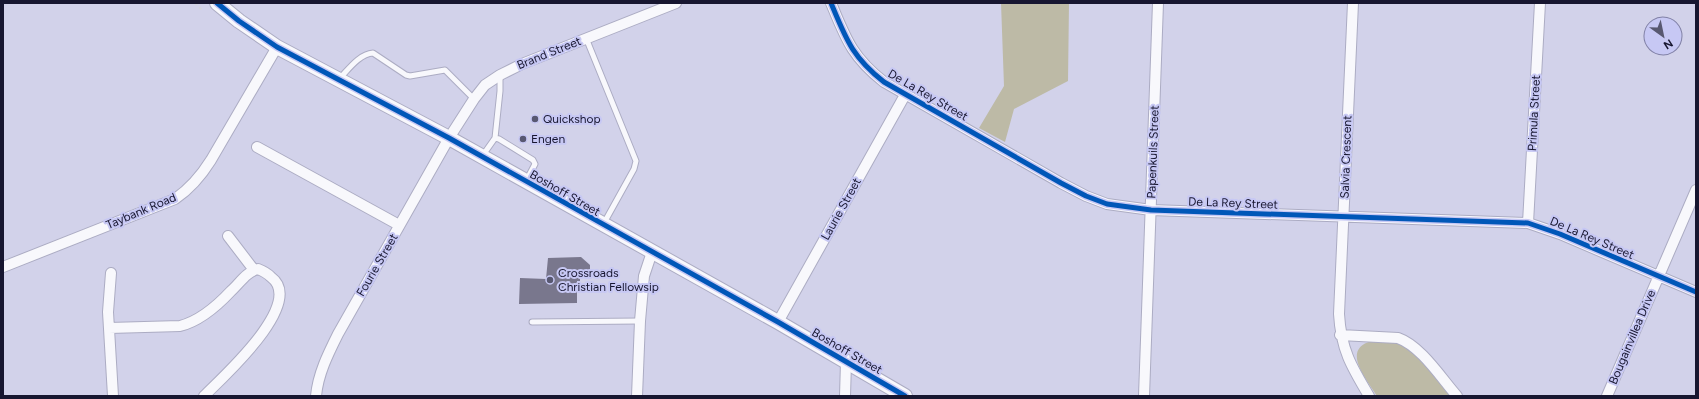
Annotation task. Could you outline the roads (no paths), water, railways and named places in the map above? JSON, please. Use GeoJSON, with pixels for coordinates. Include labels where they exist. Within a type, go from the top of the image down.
{"type":"FeatureCollection","features":[{"type":"Feature","properties":{"kind":"street","name":"Boshoff Street"},"geometry":{"type":"LineString","coordinates":[[217,3],[239,21],[277,47],[449,138],[603,226],[778,322],[905,396]]}},
{"type":"Feature","properties":{"kind":"street","name":"Brand Street"},"geometry":{"type":"LineString","coordinates":[[449,138],[474,99],[485,85],[500,74],[586,38],[676,3]]}},
{"type":"Feature","properties":{"kind":"street","name":"De La Rey Street"},"geometry":{"type":"LineString","coordinates":[[831,3],[847,40],[863,64],[884,82],[1086,196],[1107,204],[1151,210],[1528,223],[1560,234],[1696,292]]}},
{"type":"Feature","properties":{"kind":"street","name":"Papenkuils Street"},"geometry":{"type":"LineString","coordinates":[[1144,396],[1158,3]]}},
{"type":"Feature","properties":{"kind":"street","name":"Salvia Crescent"},"geometry":{"type":"LineString","coordinates":[[1353,3],[1339,314],[1340,335],[1351,366],[1369,396]]}},
{"type":"Feature","properties":{"kind":"street","name":"Primula Street"},"geometry":{"type":"LineString","coordinates":[[1528,223],[1540,3]]}},
{"type":"Feature","properties":{"kind":"street","name":"Taybank Road"},"geometry":{"type":"LineString","coordinates":[[3,267],[175,199],[187,191],[202,174],[211,160],[277,47]]}},
{"type":"Feature","properties":{"kind":"street","name":"Laurie Street"},"geometry":{"type":"LineString","coordinates":[[778,322],[905,95]]}},
{"type":"Feature","properties":{"kind":"street","name":"Fourie Street"},"geometry":{"type":"LineString","coordinates":[[316,396],[322,370],[338,334],[449,138]]}},
{"type":"Feature","properties":{"kind":"street"},"geometry":{"type":"LineString","coordinates":[[257,148],[400,225]]}},
{"type":"Feature","properties":{"kind":"street","name":"Bougainvillea Drive"},"geometry":{"type":"LineString","coordinates":[[1607,396],[1696,190]]}},
{"type":"Feature","properties":{"kind":"street"},"geometry":{"type":"LineString","coordinates":[[228,236],[254,270]]}},
{"type":"Feature","properties":{"kind":"street"},"geometry":{"type":"LineString","coordinates":[[637,396],[640,320],[644,276],[652,252]]}},
{"type":"Feature","properties":{"kind":"street"},"geometry":{"type":"LineString","coordinates":[[109,328],[180,326],[188,324],[198,320],[213,308],[254,270],[262,270],[277,282],[281,296],[278,305],[269,323],[253,345],[204,396]]}},
{"type":"Feature","properties":{"kind":"street"},"geometry":{"type":"LineString","coordinates":[[111,273],[108,312],[112,396]]}},
{"type":"Feature","properties":{"kind":"street"},"geometry":{"type":"LineString","coordinates":[[1340,335],[1398,338],[1406,341],[1420,352],[1457,396]]}},
{"type":"Feature","properties":{"kind":"street"},"geometry":{"type":"LineString","coordinates":[[845,396],[846,362]]}},
{"type":"Feature","properties":{"kind":"lane"},"geometry":{"type":"LineString","coordinates":[[586,38],[636,161],[634,169],[603,226]]}},
{"type":"Feature","properties":{"kind":"lane"},"geometry":{"type":"LineString","coordinates":[[338,80],[361,57],[373,53],[406,75],[410,76],[445,70],[474,99]]}},
{"type":"Feature","properties":{"kind":"lane"},"geometry":{"type":"LineString","coordinates":[[481,157],[495,138],[500,90],[500,74]]}},
{"type":"Feature","properties":{"kind":"lane"},"geometry":{"type":"LineString","coordinates":[[495,138],[533,160],[534,164],[526,182]]}},
{"type":"Feature","properties":{"kind":"lane"},"geometry":{"type":"LineString","coordinates":[[532,322],[640,320]]}},
{"type":"Feature","properties":{"kind":"place","name":"Quickshop"},"geometry":{"type":"Point","coordinates":[535,119]}},
{"type":"Feature","properties":{"kind":"place","name":"Engen"},"geometry":{"type":"Point","coordinates":[523,139]}},
{"type":"Feature","properties":{"kind":"place","name":"Crossroads Christian Fellowsip"},"geometry":{"type":"Point","coordinates":[550,280]}}]}
